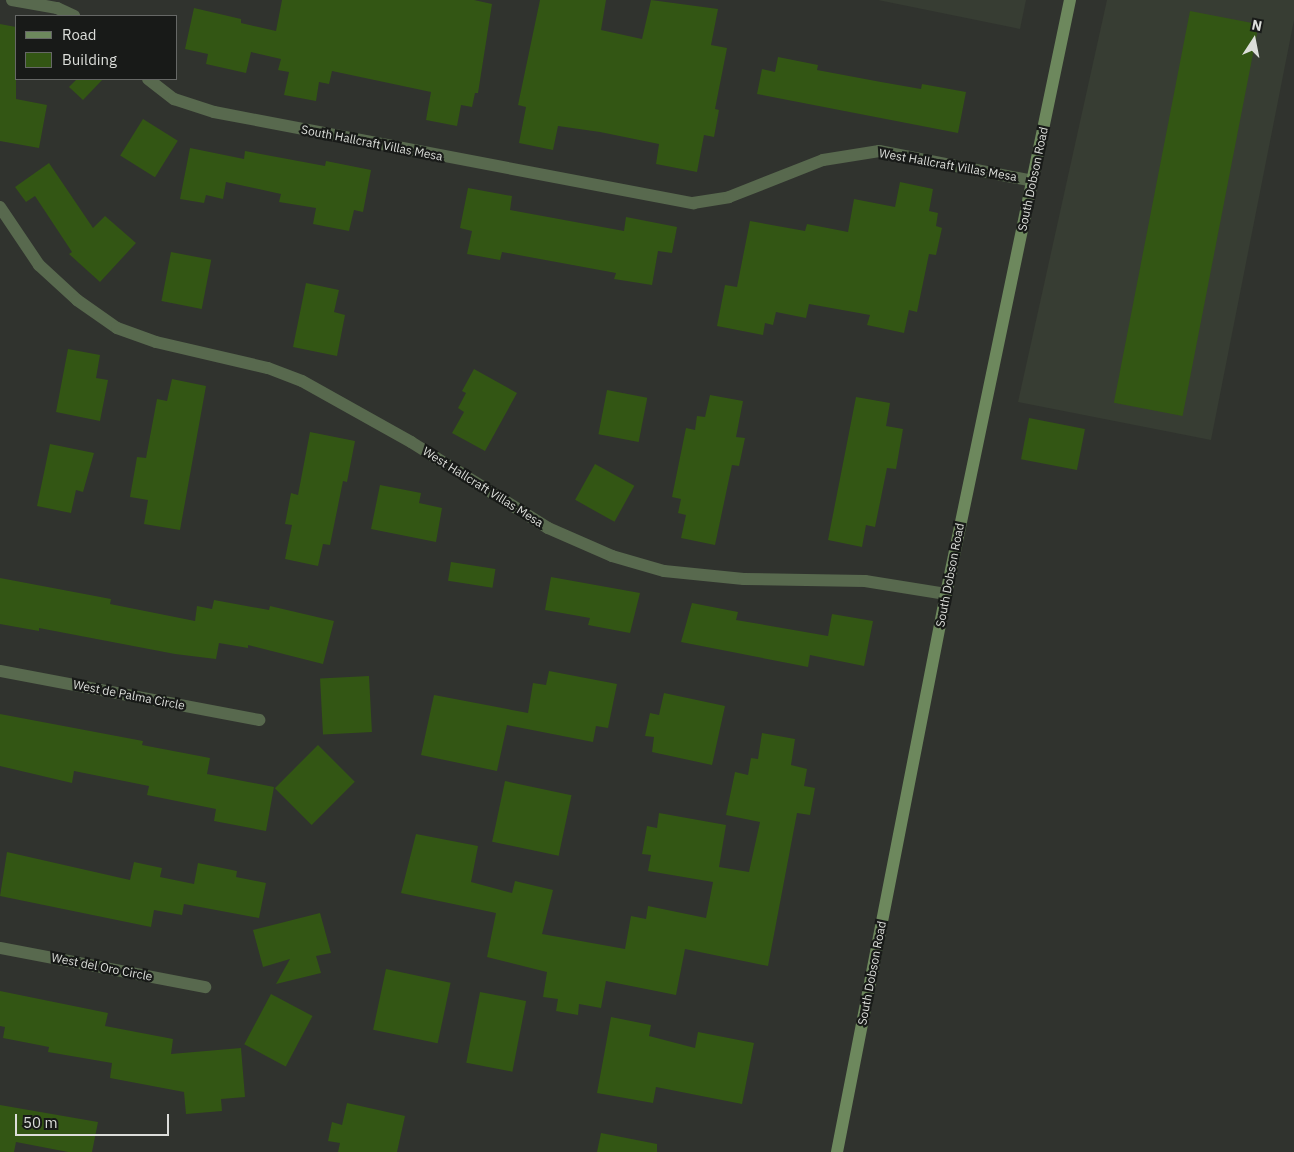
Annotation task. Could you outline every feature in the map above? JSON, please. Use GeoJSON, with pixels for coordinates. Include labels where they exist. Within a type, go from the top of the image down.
{"type":"FeatureCollection","features":[{"type":"Feature","properties":{"kind":"main road","name":"South Dobson Road"},"geometry":{"type":"LineString","coordinates":[[837,1152],[946,594],[1070,0]]}},
{"type":"Feature","properties":{"kind":"street"},"geometry":{"type":"LineString","coordinates":[[12,0],[58,8],[72,15]]}},
{"type":"Feature","properties":{"kind":"street","name":"South Hallcraft Villas Mesa"},"geometry":{"type":"LineString","coordinates":[[149,80],[174,99],[214,112],[603,188]]}},
{"type":"Feature","properties":{"kind":"street","name":"West Hallcraft Villas Mesa"},"geometry":{"type":"LineString","coordinates":[[603,188],[693,202],[729,197],[823,160],[879,151],[1033,181]]}},
{"type":"Feature","properties":{"kind":"street","name":"West Hallcraft Villas Mesa"},"geometry":{"type":"LineString","coordinates":[[0,207],[39,265],[77,300],[117,328],[156,342],[268,368],[302,381],[411,442],[548,528],[612,556],[664,571],[744,579],[865,581],[946,594]]}},
{"type":"Feature","properties":{"kind":"street","name":"West de Palma Circle"},"geometry":{"type":"LineString","coordinates":[[0,671],[259,720]]}},
{"type":"Feature","properties":{"kind":"street","name":"West del Oro Circle"},"geometry":{"type":"LineString","coordinates":[[0,948],[205,987]]}},
{"type":"Feature","properties":{"kind":"shaded area"},"geometry":{"type":"Polygon","coordinates":[[[878,0],[1026,0],[1020,29],[878,0]]]}},
{"type":"Feature","properties":{"kind":"shaded area"},"geometry":{"type":"Polygon","coordinates":[[[1107,0],[1294,0],[1294,20],[1211,440],[1018,402],[1107,0]]]}},
{"type":"Feature","properties":{"kind":"building"},"geometry":{"type":"Polygon","coordinates":[[[282,0],[474,0],[492,4],[478,93],[475,93],[472,107],[461,105],[457,126],[426,120],[431,92],[332,71],[329,84],[319,82],[316,101],[284,95],[289,72],[278,70],[281,59],[251,52],[246,73],[206,64],[208,54],[185,49],[194,8],[241,19],[241,23],[276,31],[282,0]]]}},
{"type":"Feature","properties":{"kind":"building"},"geometry":{"type":"Polygon","coordinates":[[[540,0],[606,0],[601,30],[642,39],[651,0],[718,9],[711,45],[727,48],[715,109],[719,110],[714,137],[704,135],[697,172],[656,164],[659,144],[600,132],[558,126],[553,150],[519,143],[526,107],[518,105],[540,0]]]}},
{"type":"Feature","properties":{"kind":"building"},"geometry":{"type":"Polygon","coordinates":[[[1190,11],[1259,24],[1183,416],[1114,403],[1190,11]]]}},
{"type":"Feature","properties":{"kind":"building"},"geometry":{"type":"Polygon","coordinates":[[[0,24],[15,27],[16,99],[47,105],[39,148],[0,141],[0,24]]]}},
{"type":"Feature","properties":{"kind":"building"},"geometry":{"type":"Polygon","coordinates":[[[778,57],[818,65],[817,70],[881,82],[921,89],[922,84],[966,92],[958,133],[757,94],[762,69],[775,72],[778,57]]]}},
{"type":"Feature","properties":{"kind":"building"},"geometry":{"type":"Polygon","coordinates":[[[76,80],[102,80],[83,100],[69,87],[76,80]]]}},
{"type":"Feature","properties":{"kind":"building"},"geometry":{"type":"Polygon","coordinates":[[[143,119],[178,141],[155,177],[120,155],[143,119]]]}},
{"type":"Feature","properties":{"kind":"building"},"geometry":{"type":"Polygon","coordinates":[[[190,148],[244,159],[245,151],[325,166],[326,161],[371,170],[363,212],[354,210],[349,231],[313,224],[316,208],[279,202],[281,194],[226,182],[223,199],[206,195],[204,203],[180,199],[190,148]]]}},
{"type":"Feature","properties":{"kind":"building"},"geometry":{"type":"Polygon","coordinates":[[[49,163],[93,228],[105,216],[136,243],[100,282],[69,254],[72,252],[35,196],[26,202],[15,187],[49,163]]]}},
{"type":"Feature","properties":{"kind":"building"},"geometry":{"type":"Polygon","coordinates":[[[900,182],[933,189],[929,211],[938,213],[936,226],[942,228],[936,255],[929,254],[917,312],[909,310],[904,333],[867,325],[870,315],[809,304],[806,318],[776,312],[773,325],[765,323],[763,335],[717,326],[725,285],[737,287],[750,221],[805,231],[807,224],[848,232],[854,199],[895,207],[900,182]]]}},
{"type":"Feature","properties":{"kind":"building"},"geometry":{"type":"Polygon","coordinates":[[[468,188],[512,196],[510,210],[624,231],[626,217],[677,227],[672,253],[658,251],[652,285],[614,279],[616,273],[502,252],[500,260],[467,254],[472,231],[460,228],[468,188]]]}},
{"type":"Feature","properties":{"kind":"building"},"geometry":{"type":"Polygon","coordinates":[[[171,252],[211,260],[202,309],[161,301],[171,252]]]}},
{"type":"Feature","properties":{"kind":"building"},"geometry":{"type":"Polygon","coordinates":[[[306,283],[339,290],[334,312],[345,315],[337,356],[293,347],[306,283]]]}},
{"type":"Feature","properties":{"kind":"building"},"geometry":{"type":"Polygon","coordinates":[[[68,349],[100,355],[96,378],[108,380],[100,421],[56,412],[68,349]]]}},
{"type":"Feature","properties":{"kind":"building"},"geometry":{"type":"Polygon","coordinates":[[[474,369],[517,393],[485,451],[452,433],[464,412],[458,408],[466,393],[462,391],[474,369]]]}},
{"type":"Feature","properties":{"kind":"building"},"geometry":{"type":"Polygon","coordinates":[[[172,379],[206,386],[180,530],[144,524],[148,500],[130,497],[137,457],[146,458],[157,399],[167,401],[172,379]]]}},
{"type":"Feature","properties":{"kind":"building"},"geometry":{"type":"Polygon","coordinates":[[[607,390],[647,398],[639,442],[598,434],[607,390]]]}},
{"type":"Feature","properties":{"kind":"building"},"geometry":{"type":"Polygon","coordinates":[[[710,395],[743,401],[736,437],[745,438],[739,466],[732,465],[715,545],[681,538],[686,515],[678,513],[681,499],[672,497],[686,428],[695,430],[697,416],[705,417],[710,395]]]}},
{"type":"Feature","properties":{"kind":"building"},"geometry":{"type":"Polygon","coordinates":[[[856,397],[890,403],[886,426],[903,429],[896,469],[887,468],[875,527],[866,525],[862,547],[828,540],[856,397]]]}},
{"type":"Feature","properties":{"kind":"building"},"geometry":{"type":"Polygon","coordinates":[[[1029,418],[1085,429],[1077,470],[1021,459],[1029,418]]]}},
{"type":"Feature","properties":{"kind":"building"},"geometry":{"type":"Polygon","coordinates":[[[310,432],[355,441],[347,482],[343,481],[330,545],[323,544],[318,566],[285,559],[292,525],[285,524],[291,493],[298,495],[310,432]]]}},
{"type":"Feature","properties":{"kind":"building"},"geometry":{"type":"Polygon","coordinates":[[[50,444],[94,453],[83,492],[76,490],[71,513],[37,506],[50,444]]]}},
{"type":"Feature","properties":{"kind":"building"},"geometry":{"type":"Polygon","coordinates":[[[595,464],[634,486],[614,522],[575,500],[595,464]]]}},
{"type":"Feature","properties":{"kind":"building"},"geometry":{"type":"Polygon","coordinates":[[[380,485],[421,493],[419,503],[442,508],[436,542],[371,529],[380,485]]]}},
{"type":"Feature","properties":{"kind":"building"},"geometry":{"type":"Polygon","coordinates":[[[451,562],[495,569],[492,588],[448,581],[451,562]]]}},
{"type":"Feature","properties":{"kind":"building"},"geometry":{"type":"Polygon","coordinates":[[[551,577],[640,593],[630,633],[588,625],[590,618],[545,610],[551,577]]]}},
{"type":"Feature","properties":{"kind":"building"},"geometry":{"type":"Polygon","coordinates":[[[0,578],[111,599],[110,604],[195,621],[197,606],[212,609],[214,600],[269,610],[270,606],[334,621],[323,664],[248,645],[248,648],[219,643],[216,659],[175,654],[39,628],[39,631],[0,624],[0,578]]]}},
{"type":"Feature","properties":{"kind":"building"},"geometry":{"type":"Polygon","coordinates":[[[692,603],[738,612],[736,620],[828,636],[832,614],[873,621],[864,666],[810,655],[808,667],[681,642],[692,603]]]}},
{"type":"Feature","properties":{"kind":"building"},"geometry":{"type":"Polygon","coordinates":[[[549,671],[617,684],[608,728],[596,726],[593,742],[507,725],[497,771],[421,755],[434,695],[528,713],[533,683],[546,685],[549,671]]]}},
{"type":"Feature","properties":{"kind":"building"},"geometry":{"type":"Polygon","coordinates":[[[369,676],[372,732],[323,734],[320,679],[369,676]]]}},
{"type":"Feature","properties":{"kind":"building"},"geometry":{"type":"Polygon","coordinates":[[[664,693],[725,706],[712,765],[652,752],[654,737],[645,736],[650,713],[659,715],[664,693]]]}},
{"type":"Feature","properties":{"kind":"building"},"geometry":{"type":"Polygon","coordinates":[[[0,714],[143,741],[142,745],[210,758],[207,774],[274,787],[266,831],[214,821],[216,809],[147,795],[149,786],[74,771],[72,783],[0,766],[0,714]]]}},
{"type":"Feature","properties":{"kind":"building"},"geometry":{"type":"Polygon","coordinates":[[[762,733],[795,739],[791,765],[807,769],[804,786],[815,788],[810,815],[797,813],[768,966],[685,949],[676,995],[606,981],[601,1008],[579,1004],[578,1015],[556,1011],[558,999],[543,997],[547,972],[487,957],[496,913],[401,893],[416,834],[478,846],[471,882],[512,893],[515,881],[553,890],[542,934],[625,949],[631,916],[646,919],[648,906],[706,918],[713,882],[648,871],[651,855],[642,854],[647,826],[657,828],[659,813],[726,825],[719,867],[749,872],[760,822],[726,815],[735,772],[748,775],[751,758],[758,759],[762,733]]]}},
{"type":"Feature","properties":{"kind":"building"},"geometry":{"type":"Polygon","coordinates":[[[318,745],[355,782],[312,825],[275,788],[318,745]]]}},
{"type":"Feature","properties":{"kind":"building"},"geometry":{"type":"Polygon","coordinates":[[[505,781],[572,795],[559,856],[492,842],[505,781]]]}},
{"type":"Feature","properties":{"kind":"building"},"geometry":{"type":"Polygon","coordinates":[[[7,852],[130,880],[134,862],[162,868],[160,877],[194,884],[198,863],[237,871],[236,877],[266,883],[259,918],[184,904],[182,915],[154,910],[151,927],[0,896],[7,852]]]}},
{"type":"Feature","properties":{"kind":"building"},"geometry":{"type":"Polygon","coordinates":[[[320,913],[331,953],[316,956],[321,973],[276,984],[290,959],[263,967],[253,930],[320,913]]]}},
{"type":"Feature","properties":{"kind":"building"},"geometry":{"type":"Polygon","coordinates":[[[386,969],[451,983],[438,1043],[373,1030],[386,969]]]}},
{"type":"Feature","properties":{"kind":"building"},"geometry":{"type":"Polygon","coordinates":[[[0,991],[108,1013],[105,1026],[173,1039],[171,1054],[241,1048],[245,1097],[221,1099],[222,1111],[186,1114],[184,1092],[110,1078],[112,1063],[48,1052],[49,1047],[3,1038],[5,1027],[0,1026],[0,991]]]}},
{"type":"Feature","properties":{"kind":"building"},"geometry":{"type":"Polygon","coordinates":[[[480,992],[526,1001],[512,1072],[466,1063],[480,992]]]}},
{"type":"Feature","properties":{"kind":"building"},"geometry":{"type":"Polygon","coordinates":[[[271,994],[312,1016],[286,1066],[244,1044],[271,994]]]}},
{"type":"Feature","properties":{"kind":"building"},"geometry":{"type":"Polygon","coordinates":[[[611,1017],[651,1025],[649,1036],[695,1048],[698,1032],[754,1043],[742,1104],[656,1087],[653,1103],[597,1093],[611,1017]]]}},
{"type":"Feature","properties":{"kind":"building"},"geometry":{"type":"Polygon","coordinates":[[[347,1103],[405,1116],[397,1152],[338,1152],[340,1143],[328,1141],[332,1122],[342,1125],[347,1103]]]}},
{"type":"Feature","properties":{"kind":"building"},"geometry":{"type":"Polygon","coordinates":[[[0,1105],[98,1122],[92,1152],[68,1152],[16,1142],[14,1152],[0,1152],[0,1105]]]}},
{"type":"Feature","properties":{"kind":"building"},"geometry":{"type":"Polygon","coordinates":[[[601,1133],[657,1144],[657,1152],[597,1152],[601,1133]]]}}]}
